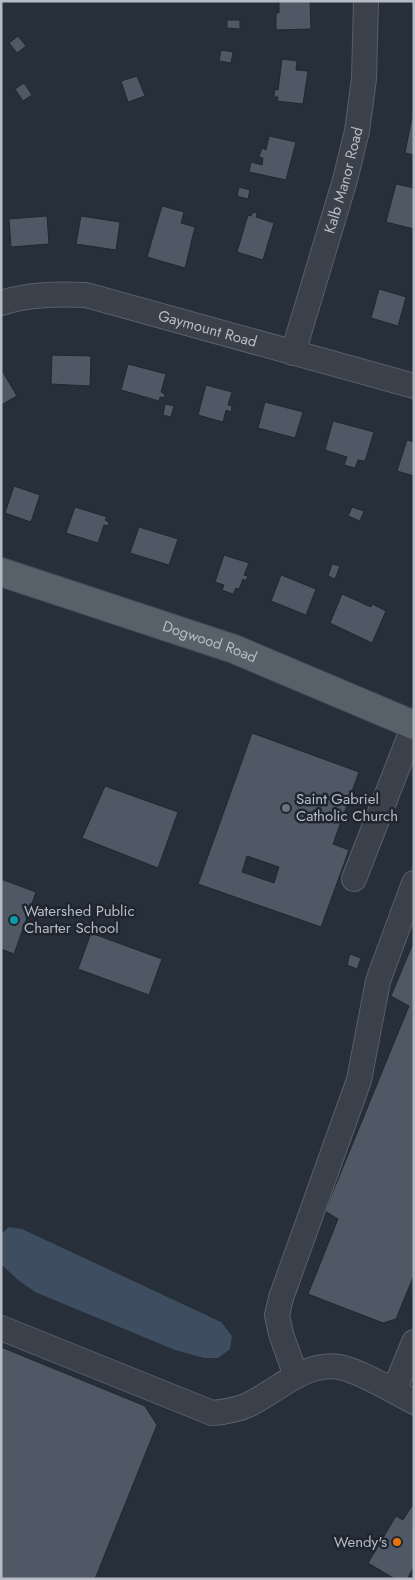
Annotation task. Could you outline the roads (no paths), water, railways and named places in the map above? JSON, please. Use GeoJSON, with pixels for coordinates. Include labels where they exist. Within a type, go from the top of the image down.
{"type":"FeatureCollection","features":[{"type":"Feature","properties":{"kind":"main road","name":"Dogwood Road"},"geometry":{"type":"LineString","coordinates":[[1,572],[234,649],[414,725]]}},
{"type":"Feature","properties":{"kind":"street","name":"Kalb Manor Road"},"geometry":{"type":"LineString","coordinates":[[293,353],[345,180],[357,131],[364,79],[366,1]]}},
{"type":"Feature","properties":{"kind":"street","name":"Gaymount Road"},"geometry":{"type":"LineString","coordinates":[[1,303],[16,298],[52,294],[86,295],[414,386]]}},
{"type":"Feature","properties":{"kind":"street"},"geometry":{"type":"LineString","coordinates":[[354,879],[414,725]]}},
{"type":"Feature","properties":{"kind":"street"},"geometry":{"type":"LineString","coordinates":[[296,1376],[281,1334],[277,1315],[281,1298],[359,1080],[378,981],[414,883]]}},
{"type":"Feature","properties":{"kind":"street"},"geometry":{"type":"LineString","coordinates":[[1,1328],[212,1413],[227,1412],[249,1405],[296,1376],[325,1366],[341,1367],[355,1372],[404,1396],[414,1342]]}},
{"type":"Feature","properties":{"kind":"water"},"geometry":{"type":"Polygon","coordinates":[[[9,1227],[22,1229],[221,1322],[232,1336],[230,1349],[218,1358],[204,1358],[175,1350],[35,1292],[18,1280],[1,1264],[1,1234],[9,1227]]]}},
{"type":"Feature","properties":{"kind":"place","name":"Saint Gabriel Catholic Church"},"geometry":{"type":"Point","coordinates":[286,808]}},
{"type":"Feature","properties":{"kind":"place","name":"Watershed Public Charter School"},"geometry":{"type":"Point","coordinates":[14,920]}},
{"type":"Feature","properties":{"kind":"place","name":"Wendy's"},"geometry":{"type":"Point","coordinates":[397,1542]}}]}
